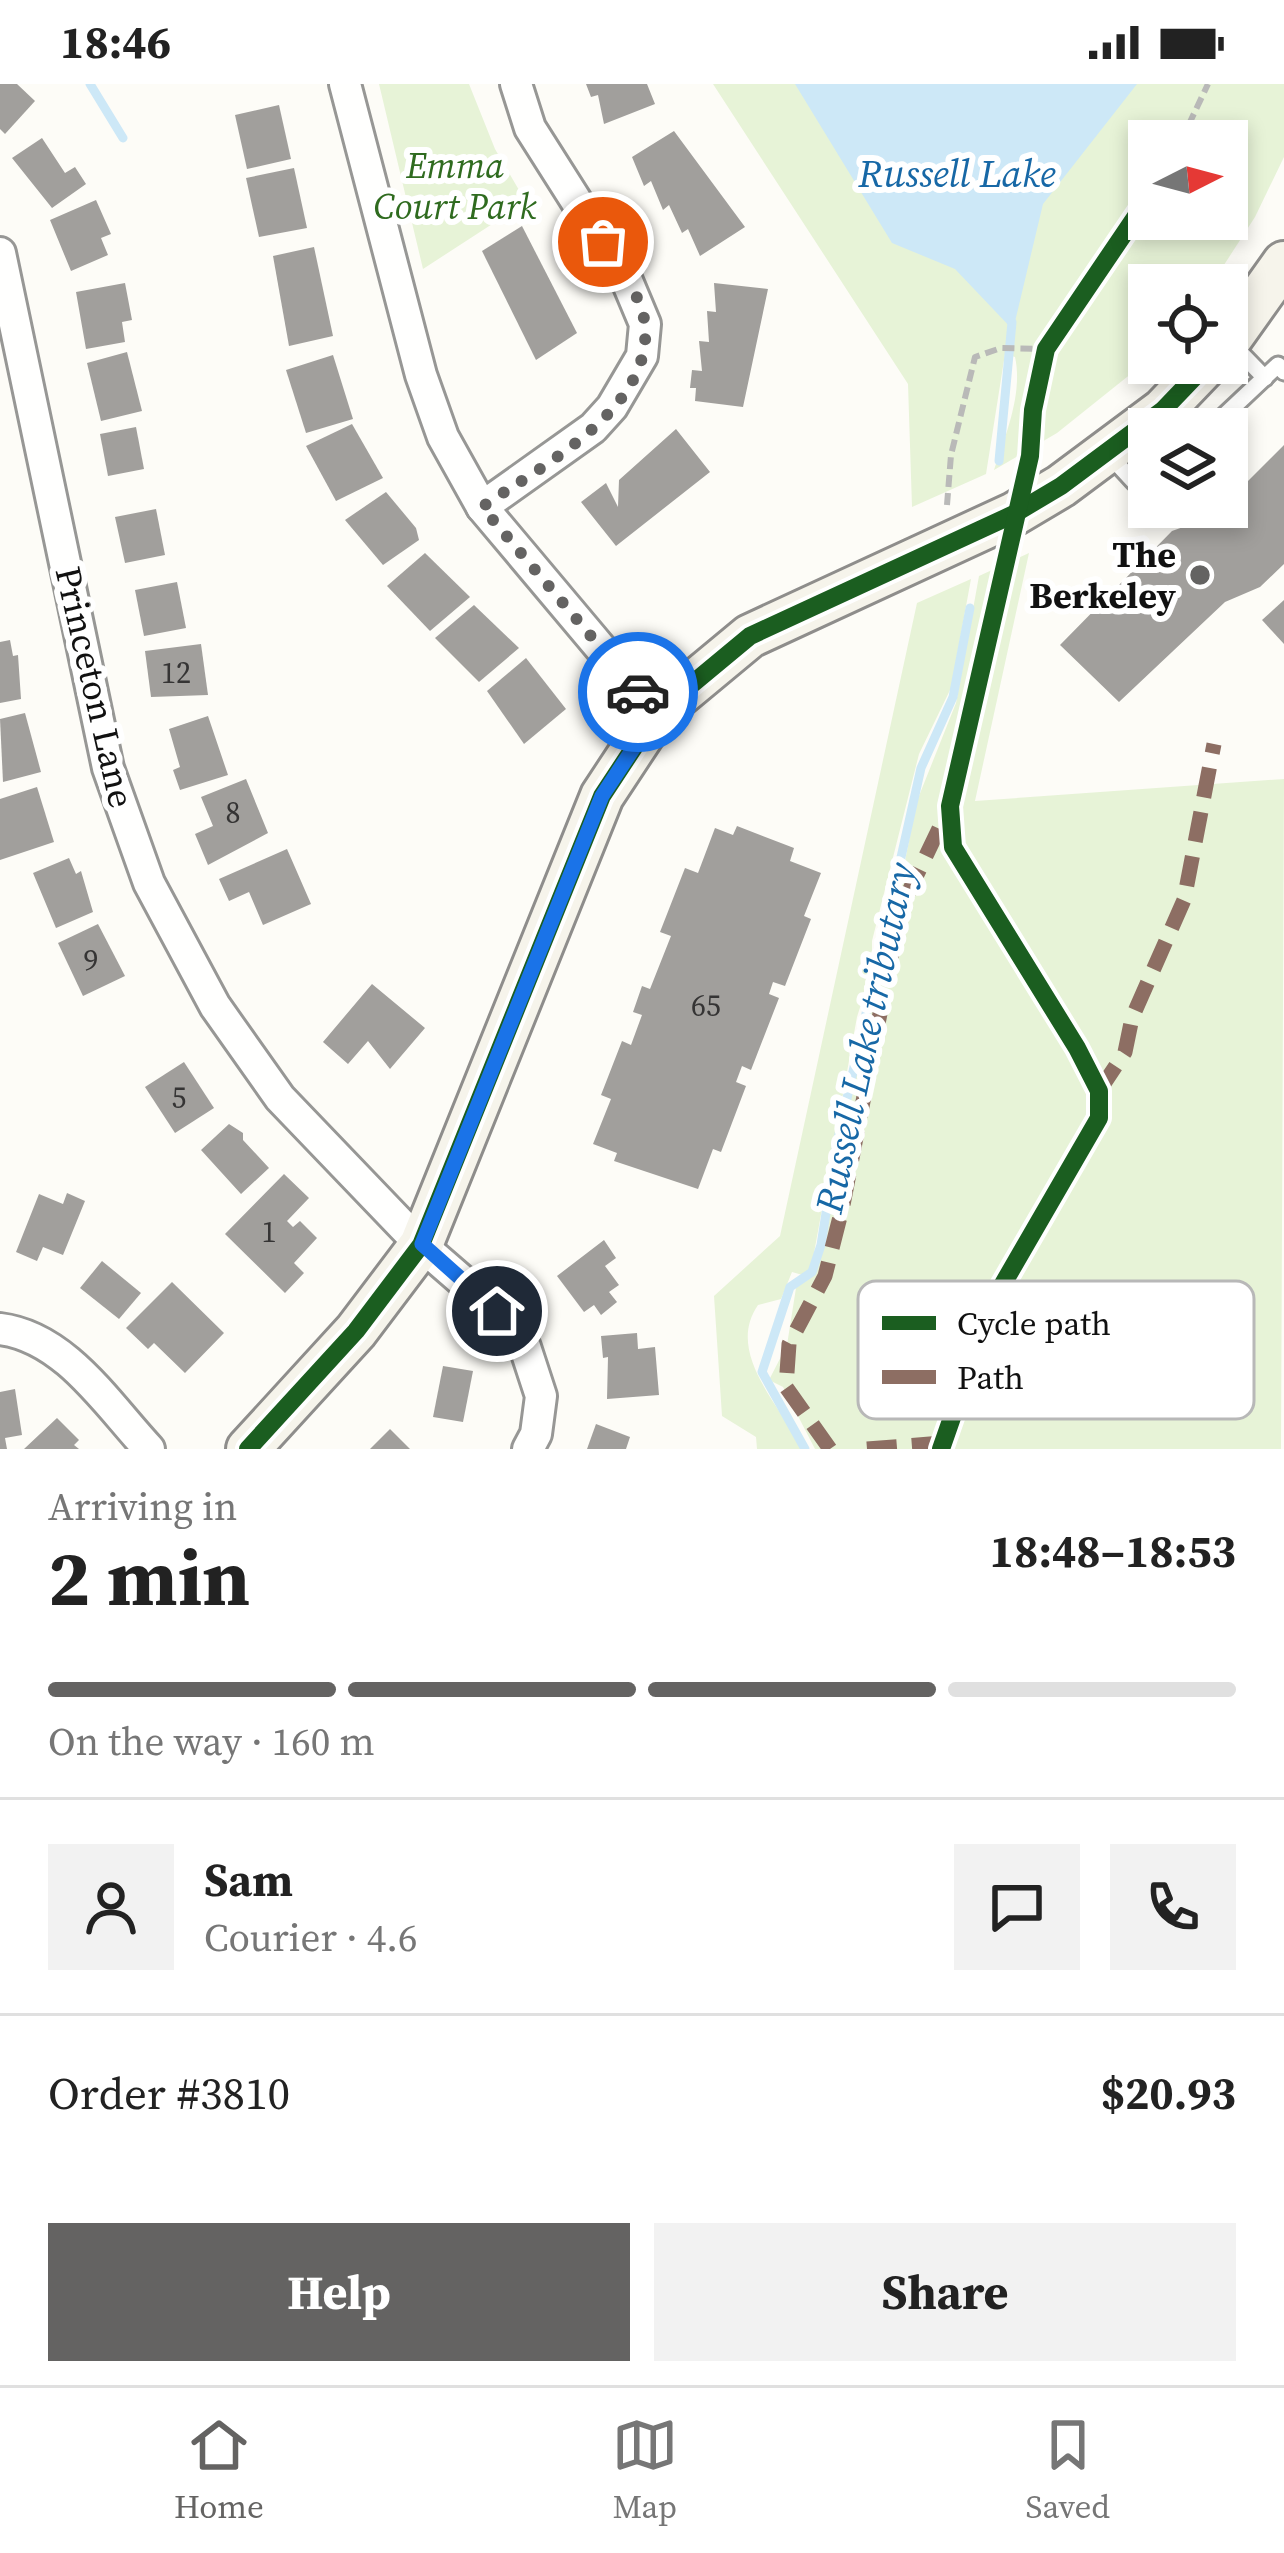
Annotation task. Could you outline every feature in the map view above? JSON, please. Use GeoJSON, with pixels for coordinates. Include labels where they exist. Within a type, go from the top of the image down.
{"type":"FeatureCollection","features":[{"type":"Feature","properties":{"kind":"street"},"geometry":{"type":"LineString","coordinates":[[345,84],[421,375],[443,437],[482,507],[656,714]]}},
{"type":"Feature","properties":{"kind":"street"},"geometry":{"type":"LineString","coordinates":[[482,507],[593,428],[612,407],[642,356],[645,324],[627,281],[530,128],[517,84]]}},
{"type":"Feature","properties":{"kind":"street","name":"Princeton Lane"},"geometry":{"type":"LineString","coordinates":[[0,253],[108,768],[149,884],[215,1006],[280,1099],[422,1244],[497,1311],[526,1348],[541,1396],[536,1434],[528,1449]]}},
{"type":"Feature","properties":{"kind":"street"},"geometry":{"type":"LineString","coordinates":[[1248,312],[1284,263]]}},
{"type":"Feature","properties":{"kind":"street"},"geometry":{"type":"LineString","coordinates":[[248,1449],[356,1331],[422,1244],[602,796],[656,714],[750,636],[1013,514],[1108,453],[1188,384]]}},
{"type":"Feature","properties":{"kind":"street"},"geometry":{"type":"LineString","coordinates":[[0,1329],[40,1339],[64,1357],[148,1449]]}},
{"type":"Feature","properties":{"kind":"lane"},"geometry":{"type":"LineString","coordinates":[[1232,408],[1278,365],[1284,372]]}},
{"type":"Feature","properties":{"kind":"lane"},"geometry":{"type":"LineString","coordinates":[[1248,367],[1264,378]]}},
{"type":"Feature","properties":{"kind":"lane"},"geometry":{"type":"LineString","coordinates":[[1108,453],[1128,475]]}},
{"type":"Feature","properties":{"kind":"path"},"geometry":{"type":"LineString","coordinates":[[1191,120],[1208,84]]}},
{"type":"Feature","properties":{"kind":"path"},"geometry":{"type":"LineString","coordinates":[[1013,514],[1030,455],[1033,410],[1046,349],[1128,227]]}},
{"type":"Feature","properties":{"kind":"path"},"geometry":{"type":"LineString","coordinates":[[944,548],[951,454],[976,357],[1000,348],[1046,349]]}},
{"type":"Feature","properties":{"kind":"green space","name":"Emma Court Park"},"geometry":{"type":"Polygon","coordinates":[[[379,84],[469,84],[495,149],[526,202],[423,269],[379,84]]]}},
{"type":"Feature","properties":{"kind":"green space"},"geometry":{"type":"Polygon","coordinates":[[[713,84],[1284,84],[1284,157],[1248,228],[1248,120],[1128,120],[1128,240],[1240,240],[1225,264],[1128,264],[1128,376],[1057,433],[994,470],[1017,385],[1015,357],[1005,354],[986,474],[912,507],[908,384],[713,84]]]}},
{"type":"Feature","properties":{"kind":"green space"},"geometry":{"type":"Polygon","coordinates":[[[1029,553],[975,801],[1284,779],[1281,1449],[815,1449],[783,1387],[769,1380],[787,1345],[796,1288],[813,1275],[825,1243],[855,1063],[882,975],[917,801],[956,703],[979,576],[1029,553]]]}},
{"type":"Feature","properties":{"kind":"green space"},"geometry":{"type":"Polygon","coordinates":[[[971,579],[951,688],[919,754],[872,941],[872,969],[857,1017],[812,1264],[806,1276],[792,1272],[781,1299],[758,1305],[749,1324],[752,1362],[802,1449],[757,1449],[756,1437],[722,1416],[714,1296],[780,1236],[917,603],[971,579]]]}},
{"type":"Feature","properties":{"kind":"water","name":"Russell Lake"},"geometry":{"type":"Polygon","coordinates":[[[795,84],[1137,84],[1043,204],[1013,330],[955,269],[892,243],[795,84]]]}},
{"type":"Feature","properties":{"kind":"building"},"geometry":{"type":"Polygon","coordinates":[[[0,84],[17,84],[35,101],[5,134],[0,129],[0,84]]]}},
{"type":"Feature","properties":{"kind":"building"},"geometry":{"type":"Polygon","coordinates":[[[586,84],[647,84],[655,104],[604,124],[598,95],[591,97],[586,84]]]}},
{"type":"Feature","properties":{"kind":"building"},"geometry":{"type":"Polygon","coordinates":[[[279,105],[291,159],[247,169],[235,115],[279,105]]]}},
{"type":"Feature","properties":{"kind":"building"},"geometry":{"type":"Polygon","coordinates":[[[674,131],[745,227],[700,256],[688,229],[682,233],[669,205],[663,210],[651,181],[644,186],[632,157],[674,131]]]}},
{"type":"Feature","properties":{"kind":"building"},"geometry":{"type":"Polygon","coordinates":[[[42,138],[65,173],[75,167],[86,184],[52,208],[12,158],[42,138]]]}},
{"type":"Feature","properties":{"kind":"building"},"geometry":{"type":"Polygon","coordinates":[[[294,168],[307,228],[259,237],[246,178],[294,168]]]}},
{"type":"Feature","properties":{"kind":"building"},"geometry":{"type":"Polygon","coordinates":[[[96,200],[111,234],[101,238],[108,255],[71,271],[50,220],[96,200]]]}},
{"type":"Feature","properties":{"kind":"building"},"geometry":{"type":"Polygon","coordinates":[[[522,226],[577,333],[536,360],[482,251],[522,226]]]}},
{"type":"Feature","properties":{"kind":"building"},"geometry":{"type":"Polygon","coordinates":[[[314,247],[333,336],[289,346],[273,256],[314,247]]]}},
{"type":"Feature","properties":{"kind":"building"},"geometry":{"type":"Polygon","coordinates":[[[125,283],[132,320],[122,322],[125,342],[86,349],[76,292],[125,283]]]}},
{"type":"Feature","properties":{"kind":"building"},"geometry":{"type":"Polygon","coordinates":[[[714,283],[768,289],[743,407],[695,401],[696,388],[690,388],[692,370],[702,371],[699,341],[709,342],[707,311],[716,312],[714,283]]]}},
{"type":"Feature","properties":{"kind":"building"},"geometry":{"type":"Polygon","coordinates":[[[127,352],[142,411],[101,421],[87,363],[127,352]]]}},
{"type":"Feature","properties":{"kind":"building"},"geometry":{"type":"Polygon","coordinates":[[[333,355],[353,419],[306,433],[286,370],[333,355]]]}},
{"type":"Feature","properties":{"kind":"building"},"geometry":{"type":"Polygon","coordinates":[[[352,424],[383,478],[336,501],[306,446],[352,424]]]}},
{"type":"Feature","properties":{"kind":"building"},"geometry":{"type":"Polygon","coordinates":[[[136,427],[144,469],[108,476],[100,434],[136,427]]]}},
{"type":"Feature","properties":{"kind":"building"},"geometry":{"type":"Polygon","coordinates":[[[676,429],[710,472],[616,546],[581,502],[606,483],[618,507],[619,480],[676,429]]]}},
{"type":"Feature","properties":{"kind":"building","name":"The Berkeley"},"geometry":{"type":"Polygon","coordinates":[[[1284,445],[1284,564],[1260,587],[1225,602],[1119,702],[1060,645],[1172,531],[1248,528],[1248,481],[1284,445]]]}},
{"type":"Feature","properties":{"kind":"building"},"geometry":{"type":"Polygon","coordinates":[[[386,492],[416,528],[419,540],[383,565],[345,520],[386,492]]]}},
{"type":"Feature","properties":{"kind":"building"},"geometry":{"type":"Polygon","coordinates":[[[156,509],[165,555],[125,563],[115,517],[156,509]]]}},
{"type":"Feature","properties":{"kind":"building"},"geometry":{"type":"Polygon","coordinates":[[[425,553],[470,597],[430,631],[387,586],[425,553]]]}},
{"type":"Feature","properties":{"kind":"building"},"geometry":{"type":"Polygon","coordinates":[[[177,582],[186,628],[144,636],[135,590],[177,582]]]}},
{"type":"Feature","properties":{"kind":"building"},"geometry":{"type":"Polygon","coordinates":[[[1284,600],[1284,644],[1262,620],[1284,600]]]}},
{"type":"Feature","properties":{"kind":"building"},"geometry":{"type":"Polygon","coordinates":[[[474,605],[519,648],[479,682],[435,638],[474,605]]]}},
{"type":"Feature","properties":{"kind":"building"},"geometry":{"type":"Polygon","coordinates":[[[10,640],[13,656],[18,655],[21,699],[0,703],[0,642],[10,640]]]}},
{"type":"Feature","properties":{"kind":"building"},"geometry":{"type":"Polygon","coordinates":[[[201,644],[208,695],[151,697],[145,651],[201,644]]]}},
{"type":"Feature","properties":{"kind":"building"},"geometry":{"type":"Polygon","coordinates":[[[526,658],[566,709],[524,744],[487,691],[526,658]]]}},
{"type":"Feature","properties":{"kind":"building"},"geometry":{"type":"Polygon","coordinates":[[[25,713],[41,772],[3,782],[0,719],[25,713]]]}},
{"type":"Feature","properties":{"kind":"building"},"geometry":{"type":"Polygon","coordinates":[[[208,716],[228,775],[180,790],[173,770],[180,767],[169,729],[208,716]]]}},
{"type":"Feature","properties":{"kind":"building"},"geometry":{"type":"Polygon","coordinates":[[[246,779],[268,833],[208,865],[195,834],[213,826],[201,797],[246,779]]]}},
{"type":"Feature","properties":{"kind":"building"},"geometry":{"type":"Polygon","coordinates":[[[37,787],[54,842],[0,860],[0,799],[37,787]]]}},
{"type":"Feature","properties":{"kind":"building"},"geometry":{"type":"Polygon","coordinates":[[[737,826],[794,848],[790,861],[821,873],[804,916],[811,919],[785,986],[773,982],[769,994],[779,998],[751,1070],[742,1066],[736,1082],[746,1086],[721,1152],[713,1149],[698,1189],[614,1161],[617,1153],[593,1144],[611,1099],[601,1095],[622,1041],[631,1045],[642,1015],[633,1012],[642,986],[650,989],[671,936],[660,932],[685,868],[698,873],[715,828],[733,835],[737,826]]]}},
{"type":"Feature","properties":{"kind":"building"},"geometry":{"type":"Polygon","coordinates":[[[287,849],[311,904],[263,925],[249,892],[229,901],[219,879],[287,849]]]}},
{"type":"Feature","properties":{"kind":"building"},"geometry":{"type":"Polygon","coordinates":[[[69,858],[76,874],[81,871],[93,912],[56,928],[33,873],[69,858]]]}},
{"type":"Feature","properties":{"kind":"building"},"geometry":{"type":"Polygon","coordinates":[[[98,924],[125,976],[83,996],[58,943],[98,924]]]}},
{"type":"Feature","properties":{"kind":"building"},"geometry":{"type":"Polygon","coordinates":[[[372,984],[425,1028],[390,1069],[368,1041],[348,1064],[323,1042],[372,984]]]}},
{"type":"Feature","properties":{"kind":"building"},"geometry":{"type":"Polygon","coordinates":[[[184,1062],[214,1108],[175,1133],[145,1087],[184,1062]]]}},
{"type":"Feature","properties":{"kind":"building"},"geometry":{"type":"Polygon","coordinates":[[[229,1124],[243,1133],[243,1140],[269,1168],[241,1194],[201,1150],[229,1124]]]}},
{"type":"Feature","properties":{"kind":"building"},"geometry":{"type":"Polygon","coordinates":[[[284,1174],[309,1198],[287,1221],[293,1227],[300,1221],[317,1238],[294,1263],[304,1273],[285,1293],[225,1234],[284,1174]]]}},
{"type":"Feature","properties":{"kind":"building"},"geometry":{"type":"Polygon","coordinates":[[[67,1193],[85,1201],[63,1255],[43,1247],[37,1261],[16,1252],[39,1194],[63,1204],[67,1193]]]}},
{"type":"Feature","properties":{"kind":"building"},"geometry":{"type":"Polygon","coordinates":[[[604,1240],[616,1258],[605,1266],[619,1285],[609,1292],[617,1302],[601,1315],[594,1305],[584,1312],[557,1276],[604,1240]]]}},
{"type":"Feature","properties":{"kind":"building"},"geometry":{"type":"Polygon","coordinates":[[[102,1261],[141,1293],[119,1319],[80,1288],[102,1261]]]}},
{"type":"Feature","properties":{"kind":"building"},"geometry":{"type":"Polygon","coordinates":[[[172,1282],[224,1333],[185,1373],[154,1343],[148,1349],[126,1328],[172,1282]]]}},
{"type":"Feature","properties":{"kind":"building"},"geometry":{"type":"Polygon","coordinates":[[[637,1333],[638,1349],[655,1347],[659,1395],[607,1399],[608,1357],[603,1358],[601,1336],[637,1333]]]}},
{"type":"Feature","properties":{"kind":"building"},"geometry":{"type":"Polygon","coordinates":[[[443,1366],[473,1371],[463,1422],[433,1417],[443,1366]]]}},
{"type":"Feature","properties":{"kind":"building"},"geometry":{"type":"Polygon","coordinates":[[[15,1389],[22,1435],[5,1438],[7,1449],[0,1449],[0,1392],[15,1389]]]}},
{"type":"Feature","properties":{"kind":"building"},"geometry":{"type":"Polygon","coordinates":[[[57,1418],[79,1440],[74,1445],[79,1449],[24,1449],[57,1418]]]}},
{"type":"Feature","properties":{"kind":"building"},"geometry":{"type":"Polygon","coordinates":[[[596,1424],[630,1437],[626,1449],[587,1449],[596,1424]]]}},
{"type":"Feature","properties":{"kind":"building"},"geometry":{"type":"Polygon","coordinates":[[[390,1429],[410,1449],[370,1449],[390,1429]]]}},
{"type":"Feature","properties":{"kind":"waterway"},"geometry":{"type":"LineString","coordinates":[[90,84],[123,138]]}},
{"type":"Feature","properties":{"kind":"waterway","name":"Russell Lake tributary"},"geometry":{"type":"LineString","coordinates":[[999,461],[1012,322]]}},
{"type":"Feature","properties":{"kind":"waterway","name":"Russell Lake tributary"},"geometry":{"type":"LineString","coordinates":[[805,1449],[762,1372],[790,1287],[812,1272],[821,1245],[837,1143],[921,768],[953,697],[970,608]]}},
{"type":"Feature","properties":{"kind":"marked path"},"geometry":{"type":"LineString","coordinates":[[1099,1091],[1125,1052],[1132,1018],[1184,900],[1214,744]]}},
{"type":"Feature","properties":{"kind":"marked path"},"geometry":{"type":"LineString","coordinates":[[830,1449],[786,1387],[789,1344],[825,1276],[900,910],[945,816]]}},
{"type":"Feature","properties":{"kind":"marked path"},"geometry":{"type":"LineString","coordinates":[[867,1449],[942,1443]]}},
{"type":"Feature","properties":{"kind":"cycle path"},"geometry":{"type":"LineString","coordinates":[[1005,1281],[1099,1118],[1099,1091],[953,847],[950,806],[1030,456],[1033,410],[1046,349],[1128,228]]}},
{"type":"Feature","properties":{"kind":"cycle path"},"geometry":{"type":"LineString","coordinates":[[248,1449],[356,1331],[421,1245],[602,796],[656,714],[750,636],[1014,514],[1061,486],[1163,410],[1188,384]]}},
{"type":"Feature","properties":{"kind":"cycle path"},"geometry":{"type":"LineString","coordinates":[[941,1449],[951,1419]]}},
{"type":"Feature","properties":{"kind":"way so far"},"geometry":{"type":"LineString","coordinates":[[603,242],[645,324],[642,356],[632,382],[593,428],[482,507],[638,692]]}},
{"type":"Feature","properties":{"kind":"place","name":"The Berkeley"},"geometry":{"type":"Point","coordinates":[1200,575]}},
{"type":"Feature","properties":{"kind":"route"},"geometry":{"type":"LineString","coordinates":[[497,1311],[422,1244],[602,796],[656,714],[638,692]]}}]}
